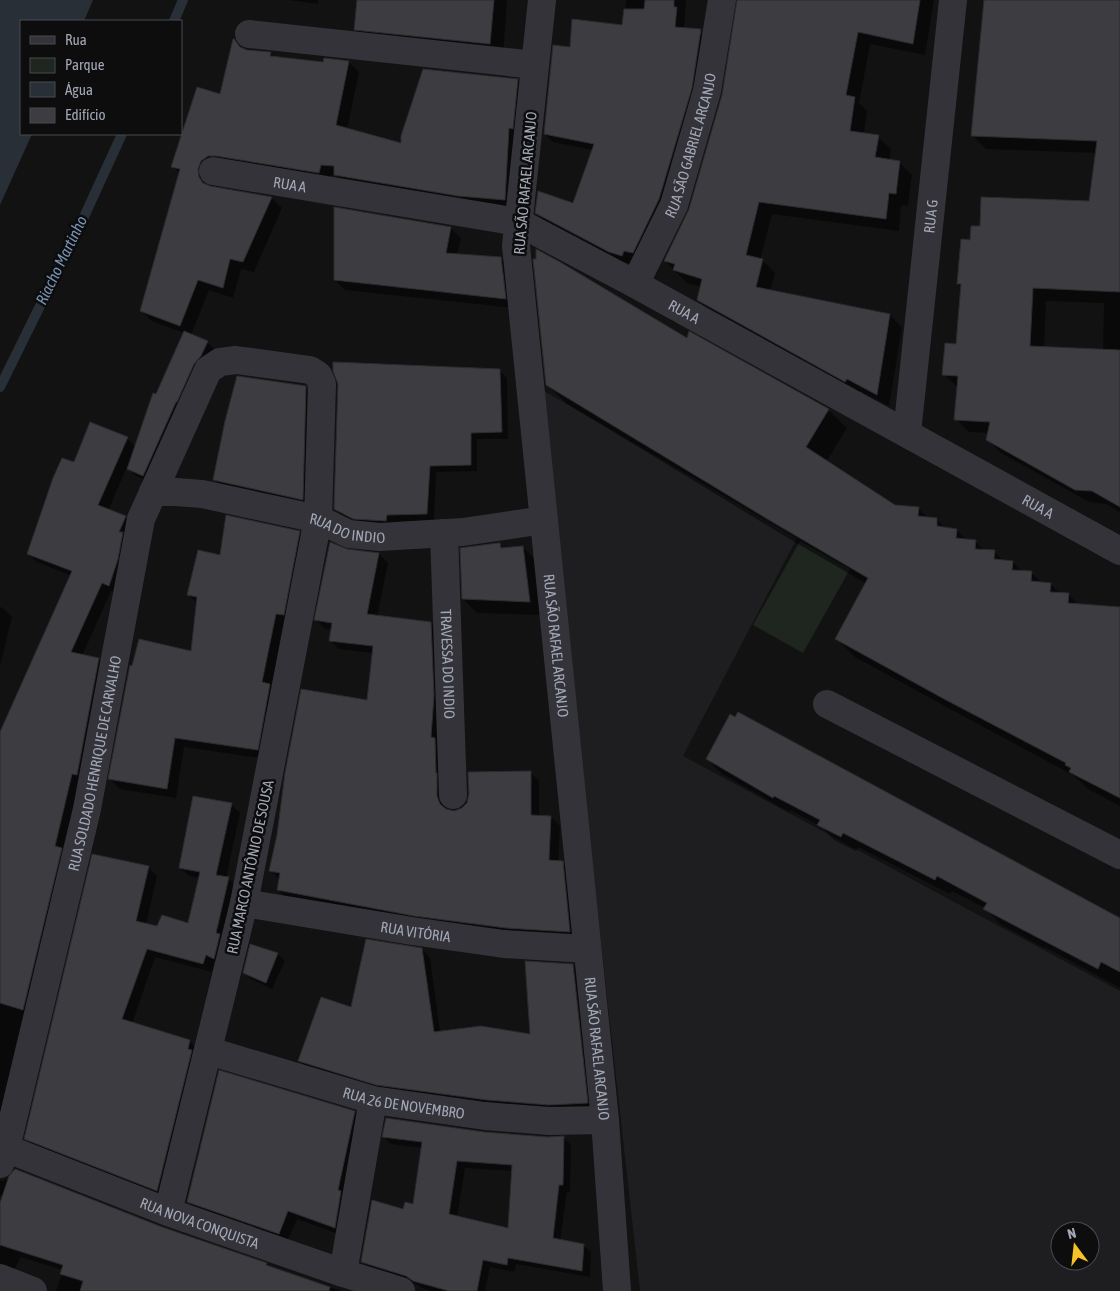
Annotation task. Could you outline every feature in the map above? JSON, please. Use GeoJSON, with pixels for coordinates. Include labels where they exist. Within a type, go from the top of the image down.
{"type":"FeatureCollection","features":[{"type":"Feature","properties":{"kind":"street","name":"RUA SÃO RAFAEL ARCANJO"},"geometry":{"type":"LineString","coordinates":[[542,0],[516,246],[605,1120],[617,1291]]}},
{"type":"Feature","properties":{"kind":"street","name":"RUA SÃO GABRIEL ARCANJO"},"geometry":{"type":"LineString","coordinates":[[635,284],[674,204],[707,91],[722,0]]}},
{"type":"Feature","properties":{"kind":"street","name":"RUA G"},"geometry":{"type":"LineString","coordinates":[[907,433],[953,0]]}},
{"type":"Feature","properties":{"kind":"street"},"geometry":{"type":"LineString","coordinates":[[249,34],[535,65]]}},
{"type":"Feature","properties":{"kind":"street","name":"RUA A"},"geometry":{"type":"LineString","coordinates":[[213,171],[518,222],[635,284],[1120,551]]}},
{"type":"Feature","properties":{"kind":"street","name":"RUA MARCO ANTÔNIO DE SOUSA"},"geometry":{"type":"LineString","coordinates":[[168,1212],[244,903],[318,519],[322,384],[318,375],[310,370],[236,360],[220,362],[208,370]]}},
{"type":"Feature","properties":{"kind":"street","name":"RUA SOLDADO HENRIQUE DE CARVALHO"},"geometry":{"type":"LineString","coordinates":[[2,1153],[87,809],[141,519],[208,370]]}},
{"type":"Feature","properties":{"kind":"street","name":"RUA DO INDIO"},"geometry":{"type":"LineString","coordinates":[[153,492],[202,494],[318,519],[349,534],[380,537],[444,534],[544,520]]}},
{"type":"Feature","properties":{"kind":"street","name":"TRAVESSA DO INDIO"},"geometry":{"type":"LineString","coordinates":[[444,534],[453,795]]}},
{"type":"Feature","properties":{"kind":"street"},"geometry":{"type":"LineString","coordinates":[[826,704],[1120,856]]}},
{"type":"Feature","properties":{"kind":"street","name":"RUA VITÓRIA"},"geometry":{"type":"LineString","coordinates":[[244,903],[412,931],[495,942],[587,949]]}},
{"type":"Feature","properties":{"kind":"street","name":"RUA 26 DE NOVEMBRO"},"geometry":{"type":"LineString","coordinates":[[208,1052],[372,1100],[485,1116],[548,1121],[605,1120]]}},
{"type":"Feature","properties":{"kind":"street"},"geometry":{"type":"LineString","coordinates":[[343,1274],[372,1100]]}},
{"type":"Feature","properties":{"kind":"street","name":"RUA NOVA CONQUISTA"},"geometry":{"type":"LineString","coordinates":[[2,1153],[343,1274],[401,1291]]}},
{"type":"Feature","properties":{"kind":"street"},"geometry":{"type":"LineString","coordinates":[[0,1278],[33,1291]]}},
{"type":"Feature","properties":{"kind":"shaded area"},"geometry":{"type":"Polygon","coordinates":[[[539,388],[797,538],[683,756],[1120,991],[1120,1291],[640,1291],[539,388]]]}},
{"type":"Feature","properties":{"kind":"green space"},"geometry":{"type":"Polygon","coordinates":[[[800,541],[850,569],[803,653],[753,625],[800,541]]]}},
{"type":"Feature","properties":{"kind":"water"},"geometry":{"type":"Polygon","coordinates":[[[0,0],[93,0],[84,20],[20,20],[20,135],[32,135],[0,205],[0,0]]]}},
{"type":"Feature","properties":{"kind":"building"},"geometry":{"type":"Polygon","coordinates":[[[357,0],[494,0],[490,44],[354,30],[357,0]]]}},
{"type":"Feature","properties":{"kind":"building"},"geometry":{"type":"Polygon","coordinates":[[[645,0],[674,0],[674,7],[677,7],[675,27],[701,29],[692,88],[659,199],[633,253],[624,251],[622,256],[609,252],[535,213],[538,191],[573,203],[594,144],[544,134],[553,45],[570,47],[572,19],[622,25],[624,9],[644,9],[645,0]]]}},
{"type":"Feature","properties":{"kind":"building"},"geometry":{"type":"Polygon","coordinates":[[[737,0],[920,0],[913,44],[858,32],[846,95],[855,97],[850,131],[879,135],[875,157],[900,161],[896,194],[889,193],[886,219],[759,202],[746,255],[763,259],[756,287],[890,314],[877,395],[847,379],[845,382],[697,300],[702,279],[673,270],[675,264],[664,261],[689,209],[722,95],[737,0]]]}},
{"type":"Feature","properties":{"kind":"building"},"geometry":{"type":"Polygon","coordinates":[[[984,0],[1120,0],[1120,292],[1033,288],[1030,346],[1120,350],[1120,507],[1092,491],[1075,490],[986,440],[990,422],[954,420],[958,376],[942,375],[945,343],[956,344],[961,284],[957,284],[961,239],[970,240],[971,226],[980,226],[981,197],[1089,201],[1097,141],[971,136],[984,0]]]}},
{"type":"Feature","properties":{"kind":"building"},"geometry":{"type":"Polygon","coordinates":[[[233,39],[240,47],[247,50],[271,52],[270,56],[323,62],[324,58],[349,61],[336,125],[401,143],[401,136],[423,69],[518,79],[513,129],[509,128],[505,200],[458,196],[334,175],[334,166],[321,165],[319,173],[208,156],[201,161],[198,169],[199,177],[203,183],[210,186],[272,197],[243,262],[230,259],[223,288],[198,280],[180,326],[140,311],[180,169],[171,167],[197,87],[220,94],[233,39]]]}},
{"type":"Feature","properties":{"kind":"building"},"geometry":{"type":"Polygon","coordinates":[[[334,207],[451,227],[446,253],[501,257],[506,299],[334,280],[334,207]]]}},
{"type":"Feature","properties":{"kind":"building"},"geometry":{"type":"Polygon","coordinates":[[[536,249],[687,338],[689,331],[829,409],[806,447],[895,505],[919,507],[918,516],[937,518],[937,526],[957,529],[956,538],[976,540],[975,549],[995,550],[994,559],[1013,561],[1012,570],[1032,571],[1031,581],[1051,583],[1050,592],[1069,593],[1068,603],[1120,607],[1120,798],[1069,772],[1071,768],[1065,765],[1066,763],[835,639],[868,578],[546,385],[533,259],[536,259],[536,249]]]}},
{"type":"Feature","properties":{"kind":"building"},"geometry":{"type":"Polygon","coordinates":[[[184,331],[208,341],[201,356],[194,364],[143,476],[127,469],[153,393],[156,394],[184,331]]]}},
{"type":"Feature","properties":{"kind":"building"},"geometry":{"type":"Polygon","coordinates":[[[333,362],[500,369],[502,432],[471,433],[471,465],[430,466],[427,514],[387,515],[386,521],[353,519],[334,509],[338,384],[333,371],[333,362]]]}},
{"type":"Feature","properties":{"kind":"building"},"geometry":{"type":"Polygon","coordinates":[[[237,376],[306,386],[303,500],[213,480],[225,421],[237,376]]]}},
{"type":"Feature","properties":{"kind":"building"},"geometry":{"type":"Polygon","coordinates":[[[90,422],[128,437],[98,505],[126,516],[119,532],[123,532],[118,559],[109,586],[102,583],[71,652],[99,658],[77,775],[72,774],[55,846],[62,848],[23,1010],[0,1003],[0,732],[72,571],[27,554],[53,478],[62,458],[74,462],[90,422]]]}},
{"type":"Feature","properties":{"kind":"building"},"geometry":{"type":"Polygon","coordinates":[[[226,515],[300,531],[284,615],[276,614],[262,682],[270,684],[258,750],[175,738],[167,789],[108,779],[130,665],[132,666],[139,639],[191,651],[197,597],[187,595],[198,550],[220,555],[226,515]]]}},
{"type":"Feature","properties":{"kind":"building"},"geometry":{"type":"Polygon","coordinates":[[[330,542],[347,549],[379,553],[367,614],[431,622],[434,695],[431,737],[435,738],[437,796],[440,804],[446,809],[454,811],[462,808],[467,803],[469,794],[468,772],[531,771],[531,815],[551,816],[549,860],[563,861],[570,932],[506,928],[414,916],[277,890],[280,873],[269,871],[277,835],[285,773],[301,689],[367,700],[373,646],[329,641],[332,623],[314,620],[330,542]]]}},
{"type":"Feature","properties":{"kind":"building"},"geometry":{"type":"Polygon","coordinates":[[[500,543],[501,548],[523,546],[530,602],[462,599],[460,548],[500,543]]]}},
{"type":"Feature","properties":{"kind":"building"},"geometry":{"type":"Polygon","coordinates":[[[738,712],[1120,918],[1120,972],[1101,962],[1098,969],[983,909],[987,903],[937,876],[935,880],[843,833],[841,837],[817,825],[820,820],[774,796],[773,798],[706,759],[730,714],[735,717],[738,712]]]}},
{"type":"Feature","properties":{"kind":"building"},"geometry":{"type":"Polygon","coordinates":[[[193,796],[232,803],[216,875],[229,877],[216,933],[220,934],[214,959],[206,955],[203,964],[147,949],[122,1019],[190,1040],[188,1049],[192,1050],[157,1191],[24,1139],[92,854],[149,866],[136,921],[157,926],[162,915],[188,923],[200,872],[179,868],[193,796]]]}},
{"type":"Feature","properties":{"kind":"building"},"geometry":{"type":"Polygon","coordinates":[[[366,939],[422,948],[434,1032],[481,1026],[530,1034],[525,961],[573,964],[588,1103],[549,1105],[487,1100],[376,1085],[298,1061],[321,997],[351,1007],[366,939]]]}},
{"type":"Feature","properties":{"kind":"building"},"geometry":{"type":"Polygon","coordinates":[[[250,944],[278,953],[266,983],[243,973],[250,944]]]}},
{"type":"Feature","properties":{"kind":"building"},"geometry":{"type":"Polygon","coordinates":[[[219,1070],[355,1111],[338,1190],[341,1191],[335,1228],[288,1211],[279,1234],[187,1202],[219,1070]]]}},
{"type":"Feature","properties":{"kind":"building"},"geometry":{"type":"Polygon","coordinates":[[[386,1118],[484,1132],[548,1137],[564,1136],[563,1185],[559,1185],[553,1238],[584,1244],[582,1271],[508,1258],[507,1265],[483,1260],[477,1291],[449,1291],[413,1281],[406,1276],[361,1262],[372,1200],[403,1209],[405,1202],[413,1204],[422,1142],[382,1137],[386,1118]],[[457,1161],[449,1214],[508,1228],[512,1165],[457,1161]]]}},
{"type":"Feature","properties":{"kind":"building"},"geometry":{"type":"Polygon","coordinates":[[[15,1169],[162,1227],[330,1287],[329,1291],[80,1291],[83,1281],[60,1274],[63,1265],[0,1245],[0,1203],[9,1176],[15,1169]]]}},
{"type":"Feature","properties":{"kind":"waterway","name":"Riacho Martinho"},"geometry":{"type":"LineString","coordinates":[[174,20],[183,0]]}},
{"type":"Feature","properties":{"kind":"waterway","name":"Riacho Martinho"},"geometry":{"type":"LineString","coordinates":[[0,387],[83,219],[122,135]]}}]}
